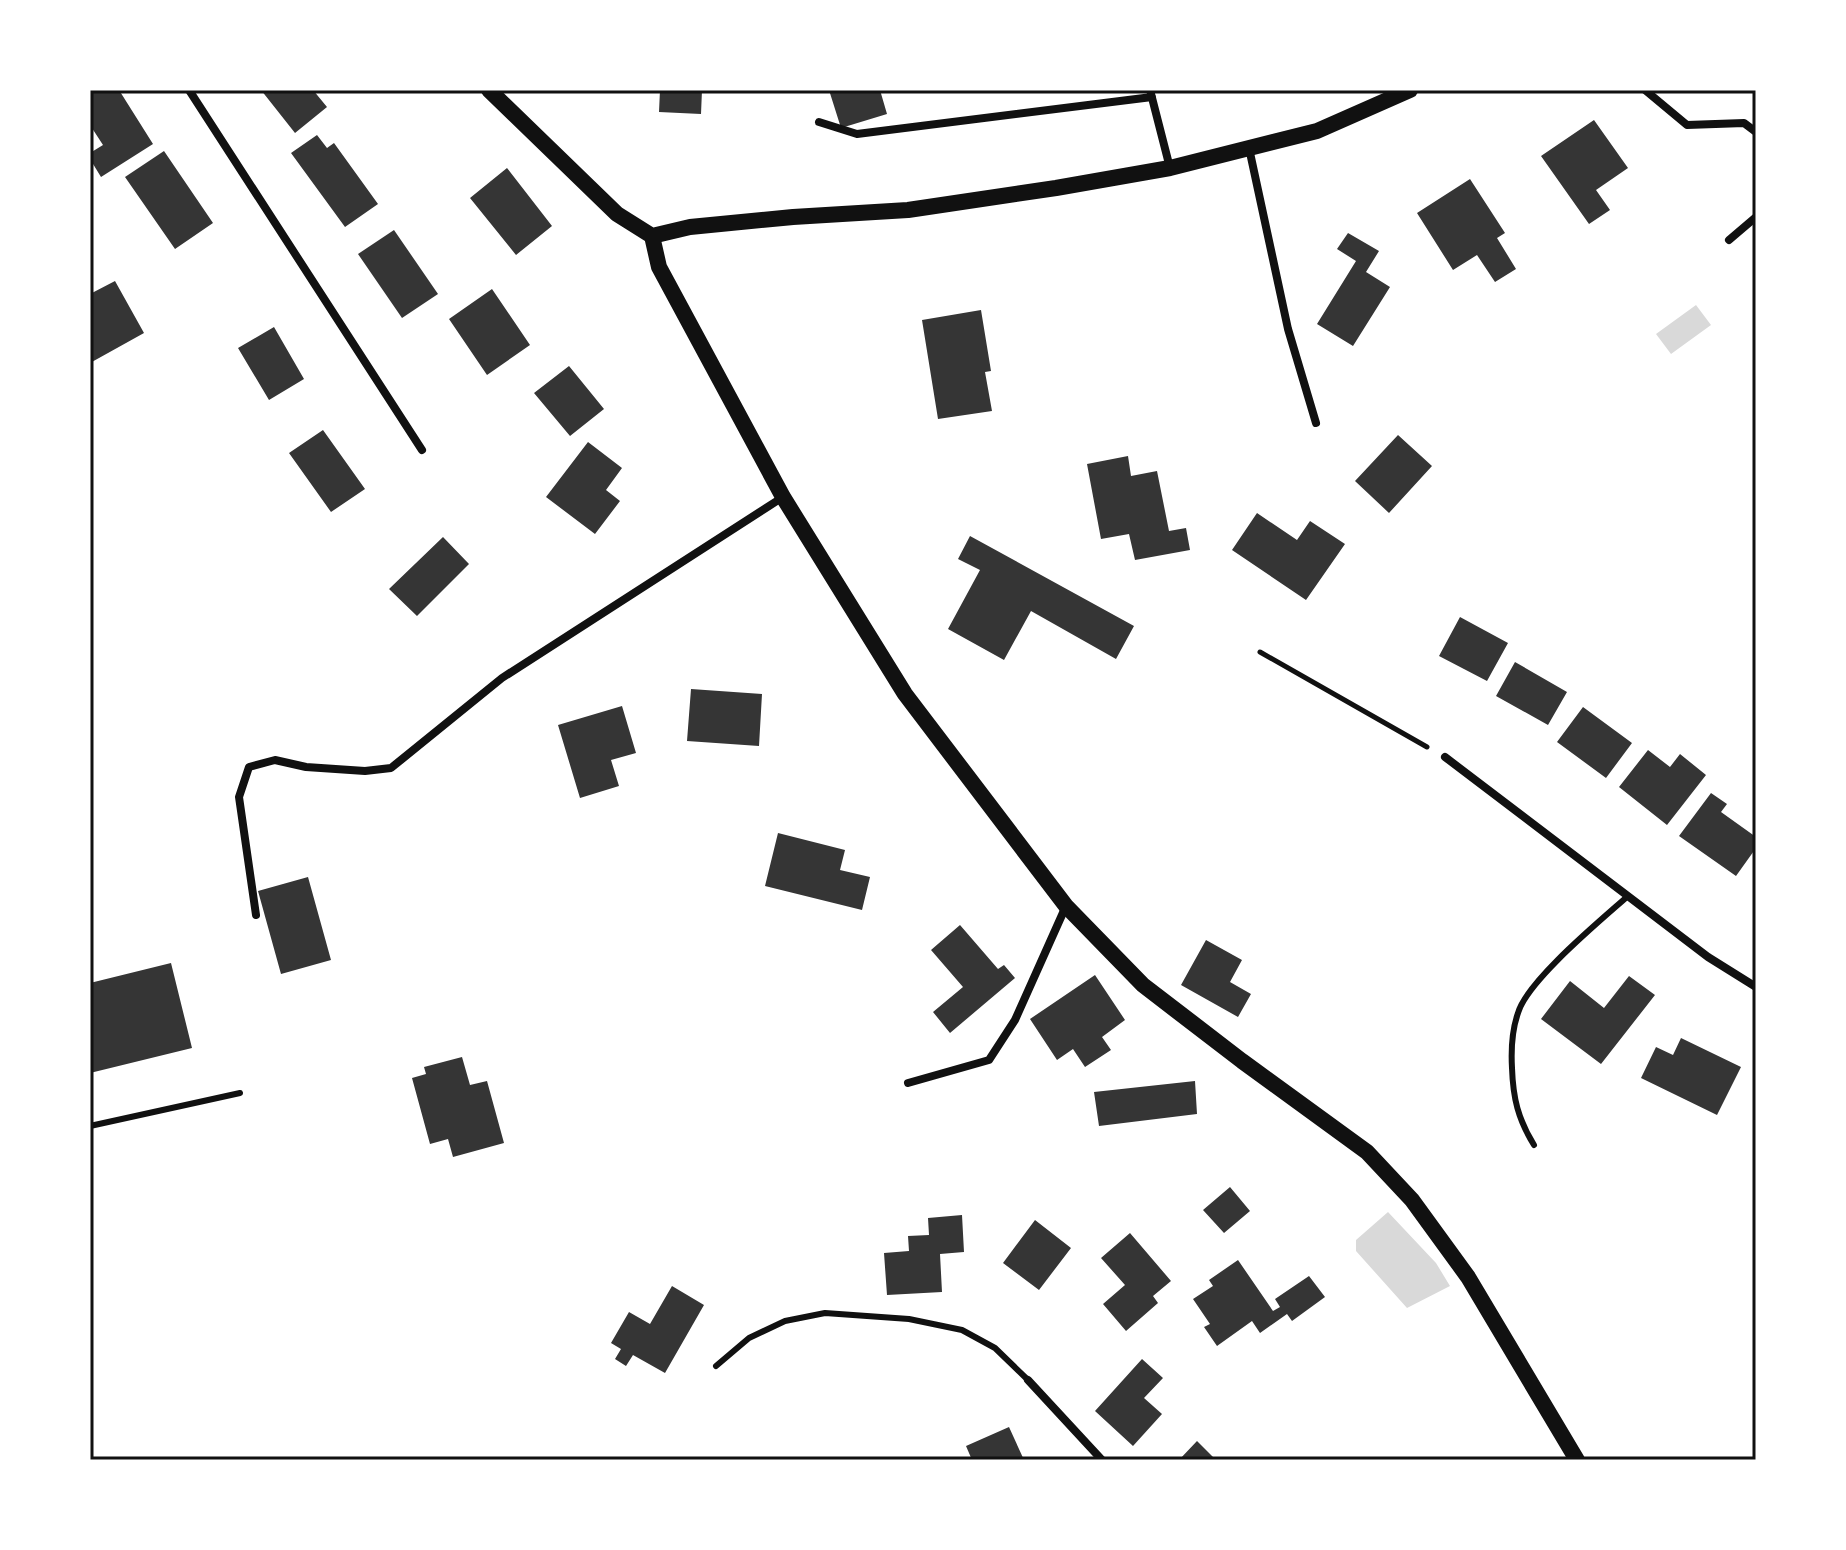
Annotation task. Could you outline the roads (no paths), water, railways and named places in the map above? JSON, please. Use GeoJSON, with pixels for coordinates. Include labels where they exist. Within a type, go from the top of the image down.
{"type":"FeatureCollection","features":[{"type":"Feature","properties":{"kind":"main road"},"geometry":{"type":"LineString","coordinates":[[489,90],[617,214],[652,236],[659,267],[783,497],[905,694],[1066,906],[1143,985],[1367,1152],[1412,1200],[1468,1277],[1577,1460]]}},
{"type":"Feature","properties":{"kind":"main road"},"geometry":{"type":"LineString","coordinates":[[652,236],[690,227],[908,210],[1170,168],[1317,131],[1410,90]]}},
{"type":"Feature","properties":{"kind":"street"},"geometry":{"type":"LineString","coordinates":[[189,90],[422,450]]}},
{"type":"Feature","properties":{"kind":"street"},"geometry":{"type":"LineString","coordinates":[[1645,90],[1687,125],[1744,123],[1756,132]]}},
{"type":"Feature","properties":{"kind":"street"},"geometry":{"type":"LineString","coordinates":[[819,122],[857,134],[1151,94],[1170,168]]}},
{"type":"Feature","properties":{"kind":"street"},"geometry":{"type":"LineString","coordinates":[[1248,148],[1288,329],[1316,423]]}},
{"type":"Feature","properties":{"kind":"street"},"geometry":{"type":"LineString","coordinates":[[1729,240],[1756,217]]}},
{"type":"Feature","properties":{"kind":"street"},"geometry":{"type":"LineString","coordinates":[[256,915],[239,797],[249,767],[275,760],[306,767],[365,771],[391,768],[502,678],[783,497]]}},
{"type":"Feature","properties":{"kind":"street"},"geometry":{"type":"LineString","coordinates":[[1445,757],[1708,957],[1756,987]]}},
{"type":"Feature","properties":{"kind":"street"},"geometry":{"type":"LineString","coordinates":[[908,1083],[989,1060],[1015,1020],[1066,906]]}},
{"type":"Feature","properties":{"kind":"street"},"geometry":{"type":"LineString","coordinates":[[1028,1380],[1102,1460]]}},
{"type":"Feature","properties":{"kind":"lane"},"geometry":{"type":"LineString","coordinates":[[1534,1145],[1523,1127],[1513,1093],[1513,1040],[1518,1011],[1526,996],[1543,977],[1628,896]]}},
{"type":"Feature","properties":{"kind":"lane"},"geometry":{"type":"LineString","coordinates":[[90,1126],[240,1093]]}},
{"type":"Feature","properties":{"kind":"lane"},"geometry":{"type":"LineString","coordinates":[[716,1366],[749,1338],[773,1326],[825,1313],[909,1319],[962,1330],[995,1348],[1028,1380]]}}]}
